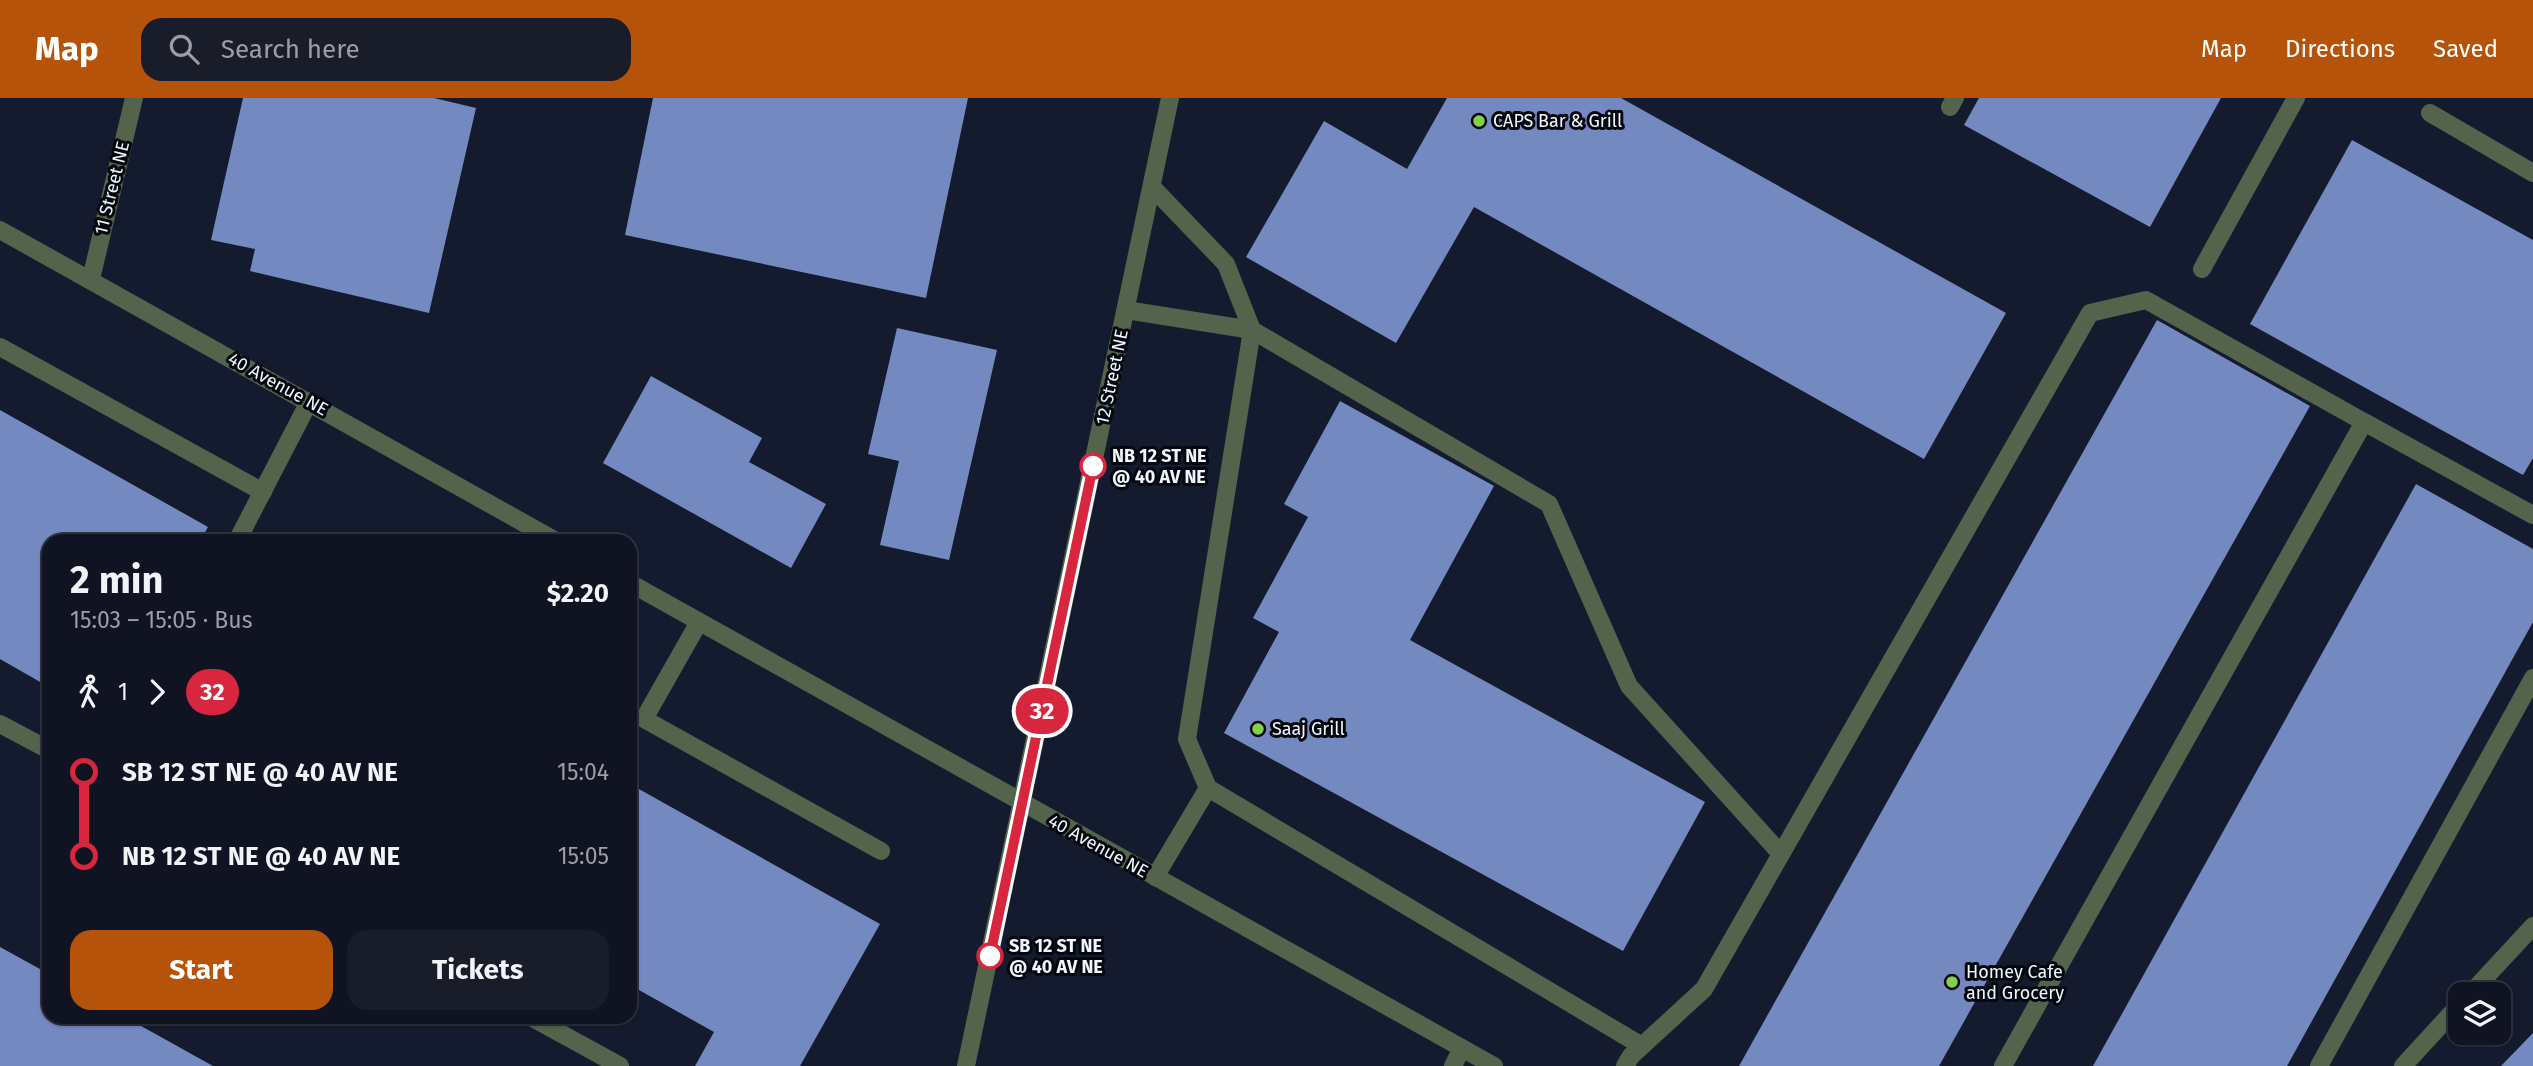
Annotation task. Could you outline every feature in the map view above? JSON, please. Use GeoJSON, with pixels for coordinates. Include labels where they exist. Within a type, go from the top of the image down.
{"type":"FeatureCollection","features":[{"type":"Feature","properties":{"kind":"street","name":"11 Street NE"},"geometry":{"type":"LineString","coordinates":[[90,279],[134,98]]}},
{"type":"Feature","properties":{"kind":"street","name":"12 Street NE"},"geometry":{"type":"LineString","coordinates":[[966,1066],[1170,98]]}},
{"type":"Feature","properties":{"kind":"street"},"geometry":{"type":"LineString","coordinates":[[2202,269],[2296,98]]}},
{"type":"Feature","properties":{"kind":"street"},"geometry":{"type":"LineString","coordinates":[[2430,113],[2533,173]]}},
{"type":"Feature","properties":{"kind":"street"},"geometry":{"type":"LineString","coordinates":[[1152,187],[1226,264],[1252,330],[1187,739],[1208,788],[1642,1046]]}},
{"type":"Feature","properties":{"kind":"street","name":"40 Avenue NE"},"geometry":{"type":"LineString","coordinates":[[0,230],[544,534]]}},
{"type":"Feature","properties":{"kind":"street"},"geometry":{"type":"LineString","coordinates":[[1625,1066],[1642,1046],[1703,989],[2090,313],[2146,300],[2533,515]]}},
{"type":"Feature","properties":{"kind":"street"},"geometry":{"type":"LineString","coordinates":[[1126,310],[1252,330],[1549,504],[1629,686],[1781,854]]}},
{"type":"Feature","properties":{"kind":"street"},"geometry":{"type":"LineString","coordinates":[[0,346],[263,492]]}},
{"type":"Feature","properties":{"kind":"street"},"geometry":{"type":"LineString","coordinates":[[241,534],[309,401]]}},
{"type":"Feature","properties":{"kind":"street"},"geometry":{"type":"LineString","coordinates":[[2003,1066],[2364,422]]}},
{"type":"Feature","properties":{"kind":"street","name":"40 Avenue NE"},"geometry":{"type":"LineString","coordinates":[[637,587],[1494,1066]]}},
{"type":"Feature","properties":{"kind":"street"},"geometry":{"type":"LineString","coordinates":[[699,622],[644,719],[881,851]]}},
{"type":"Feature","properties":{"kind":"street"},"geometry":{"type":"LineString","coordinates":[[2319,1066],[2533,678]]}},
{"type":"Feature","properties":{"kind":"street"},"geometry":{"type":"LineString","coordinates":[[0,724],[42,746]]}},
{"type":"Feature","properties":{"kind":"street"},"geometry":{"type":"LineString","coordinates":[[1155,877],[1208,788]]}},
{"type":"Feature","properties":{"kind":"street"},"geometry":{"type":"LineString","coordinates":[[2481,982],[2533,926]]}},
{"type":"Feature","properties":{"kind":"street"},"geometry":{"type":"LineString","coordinates":[[2403,1066],[2448,1017]]}},
{"type":"Feature","properties":{"kind":"street"},"geometry":{"type":"LineString","coordinates":[[544,1024],[620,1066]]}},
{"type":"Feature","properties":{"kind":"street"},"geometry":{"type":"LineString","coordinates":[[1453,1066],[1462,1048]]}},
{"type":"Feature","properties":{"kind":"building"},"geometry":{"type":"Polygon","coordinates":[[[243,98],[434,98],[476,108],[429,313],[250,271],[255,249],[211,240],[243,98]]]}},
{"type":"Feature","properties":{"kind":"building"},"geometry":{"type":"Polygon","coordinates":[[[653,98],[968,98],[926,298],[625,235],[653,98]]]}},
{"type":"Feature","properties":{"kind":"building"},"geometry":{"type":"Polygon","coordinates":[[[1447,98],[1621,98],[2006,313],[1924,459],[1474,207],[1396,343],[1246,257],[1324,121],[1407,169],[1447,98]]]}},
{"type":"Feature","properties":{"kind":"building"},"geometry":{"type":"Polygon","coordinates":[[[1979,98],[2221,98],[2150,227],[1964,125],[1979,98]]]}},
{"type":"Feature","properties":{"kind":"building"},"geometry":{"type":"Polygon","coordinates":[[[2352,140],[2533,240],[2533,458],[2523,475],[2250,324],[2352,140]]]}},
{"type":"Feature","properties":{"kind":"building"},"geometry":{"type":"Polygon","coordinates":[[[2157,320],[2310,406],[1939,1066],[1739,1066],[2157,320]]]}},
{"type":"Feature","properties":{"kind":"building"},"geometry":{"type":"Polygon","coordinates":[[[897,328],[997,350],[949,560],[880,545],[899,461],[868,454],[897,328]]]}},
{"type":"Feature","properties":{"kind":"building"},"geometry":{"type":"Polygon","coordinates":[[[651,376],[762,438],[749,462],[826,504],[791,568],[603,463],[651,376]]]}},
{"type":"Feature","properties":{"kind":"building"},"geometry":{"type":"Polygon","coordinates":[[[1340,401],[1494,486],[1410,640],[1705,802],[1623,951],[1224,733],[1279,632],[1253,618],[1308,517],[1284,504],[1340,401]]]}},
{"type":"Feature","properties":{"kind":"building"},"geometry":{"type":"Polygon","coordinates":[[[0,410],[208,527],[204,534],[42,534],[42,683],[0,659],[0,410]]]}},
{"type":"Feature","properties":{"kind":"building"},"geometry":{"type":"Polygon","coordinates":[[[2416,484],[2533,549],[2533,622],[2287,1066],[2093,1066],[2416,484]]]}},
{"type":"Feature","properties":{"kind":"building"},"geometry":{"type":"Polygon","coordinates":[[[637,788],[880,924],[800,1066],[695,1066],[714,1032],[637,989],[637,788]]]}},
{"type":"Feature","properties":{"kind":"building"},"geometry":{"type":"Polygon","coordinates":[[[0,947],[42,970],[42,1024],[138,1024],[213,1066],[0,1066],[0,947]]]}},
{"type":"Feature","properties":{"kind":"building"},"geometry":{"type":"Polygon","coordinates":[[[2533,1033],[2533,1066],[2501,1066],[2533,1033]]]}},
{"type":"Feature","properties":{"kind":"bus line","name":"32"},"geometry":{"type":"LineString","coordinates":[[990,956],[1093,466]]}},
{"type":"Feature","properties":{"kind":"place","name":"CAPS Bar & Grill"},"geometry":{"type":"Point","coordinates":[1479,121]}},
{"type":"Feature","properties":{"kind":"place","name":"NB 12 ST NE @ 40 AV NE"},"geometry":{"type":"Point","coordinates":[1093,466]}},
{"type":"Feature","properties":{"kind":"place","name":"Saaj Grill"},"geometry":{"type":"Point","coordinates":[1258,729]}},
{"type":"Feature","properties":{"kind":"place","name":"SB 12 ST NE @ 40 AV NE"},"geometry":{"type":"Point","coordinates":[990,956]}},
{"type":"Feature","properties":{"kind":"place","name":"Homey Cafe and Grocery"},"geometry":{"type":"Point","coordinates":[1952,982]}}]}
